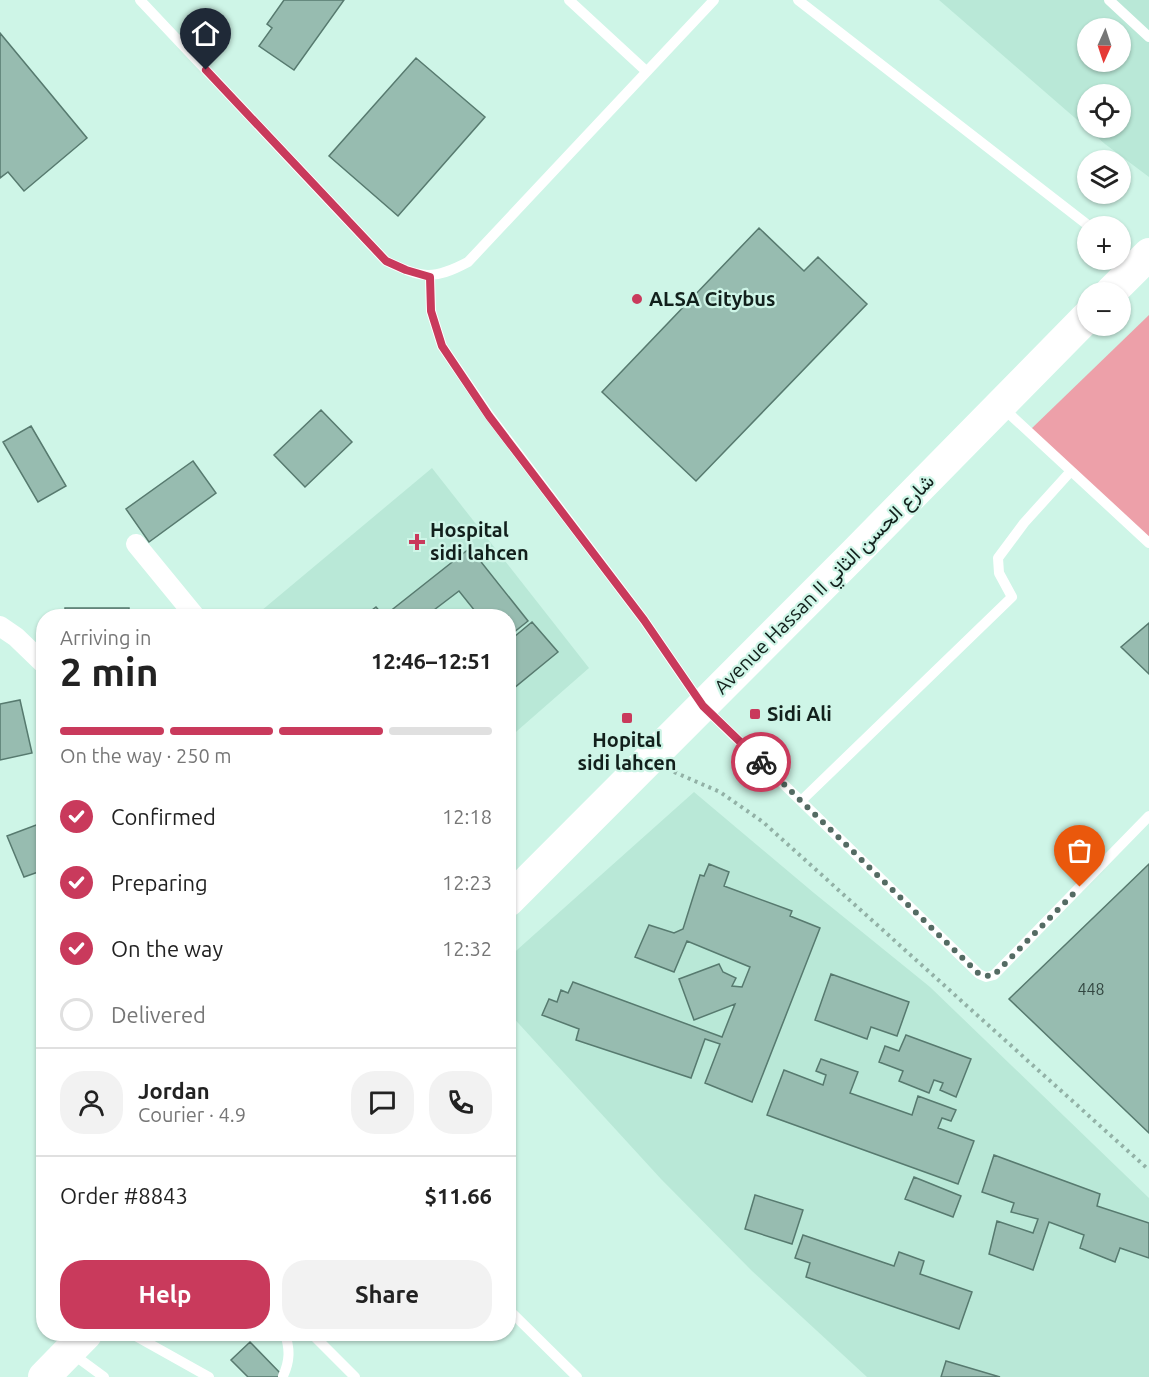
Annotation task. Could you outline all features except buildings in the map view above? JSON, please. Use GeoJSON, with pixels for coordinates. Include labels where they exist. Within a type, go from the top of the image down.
{"type":"FeatureCollection","features":[{"type":"Feature","properties":{"kind":"main road"},"geometry":{"type":"LineString","coordinates":[[1118,282],[1136,256]]}},
{"type":"Feature","properties":{"kind":"main road","name":"Avenue Hassan II شارع الحسن الثاني"},"geometry":{"type":"LineString","coordinates":[[516,893],[1077,327]]}},
{"type":"Feature","properties":{"kind":"main road"},"geometry":{"type":"LineString","coordinates":[[44,1377],[78,1342]]}},
{"type":"Feature","properties":{"kind":"street"},"geometry":{"type":"LineString","coordinates":[[136,544],[189,609]]}},
{"type":"Feature","properties":{"kind":"street"},"geometry":{"type":"LineString","coordinates":[[0,626],[36,657]]}},
{"type":"Feature","properties":{"kind":"lane"},"geometry":{"type":"LineString","coordinates":[[140,0],[386,261],[430,277],[448,273],[468,262],[714,0]]}},
{"type":"Feature","properties":{"kind":"lane"},"geometry":{"type":"LineString","coordinates":[[569,0],[646,71]]}},
{"type":"Feature","properties":{"kind":"lane"},"geometry":{"type":"LineString","coordinates":[[798,0],[1077,217]]}},
{"type":"Feature","properties":{"kind":"lane"},"geometry":{"type":"LineString","coordinates":[[1109,0],[1149,37]]}},
{"type":"Feature","properties":{"kind":"lane"},"geometry":{"type":"LineString","coordinates":[[430,277],[431,311],[442,346],[489,416],[644,620],[703,706],[979,974],[994,975],[1149,816]]}},
{"type":"Feature","properties":{"kind":"lane"},"geometry":{"type":"LineString","coordinates":[[1000,406],[1149,543]]}},
{"type":"Feature","properties":{"kind":"lane"},"geometry":{"type":"LineString","coordinates":[[801,801],[1012,597],[999,573],[998,558],[1024,523],[1071,471]]}},
{"type":"Feature","properties":{"kind":"lane"},"geometry":{"type":"LineString","coordinates":[[516,1317],[577,1377]]}},
{"type":"Feature","properties":{"kind":"lane"},"geometry":{"type":"LineString","coordinates":[[144,1341],[205,1376]]}},
{"type":"Feature","properties":{"kind":"lane"},"geometry":{"type":"LineString","coordinates":[[283,1376],[289,1360],[287,1341]]}},
{"type":"Feature","properties":{"kind":"lane"},"geometry":{"type":"LineString","coordinates":[[319,1341],[355,1377]]}},
{"type":"Feature","properties":{"kind":"lane"},"geometry":{"type":"LineString","coordinates":[[78,1342],[104,1377]]}},
{"type":"Feature","properties":{"kind":"path"},"geometry":{"type":"LineString","coordinates":[[649,761],[720,792],[763,822],[1149,1170]]}},
{"type":"Feature","properties":{"kind":"shaded area"},"geometry":{"type":"Polygon","coordinates":[[[939,0],[1149,0],[1149,177],[1131,164],[1131,150],[1113,150],[1098,138],[1131,138],[1131,84],[1077,84],[1077,120],[939,0]]]}},
{"type":"Feature","properties":{"kind":"shaded area"},"geometry":{"type":"Polygon","coordinates":[[[1149,315],[1149,539],[1030,430],[1127,336],[1131,336],[1131,332],[1149,315]]]}},
{"type":"Feature","properties":{"kind":"shaded area","name":"Hospital sidi lahcen"},"geometry":{"type":"Polygon","coordinates":[[[432,468],[589,668],[516,732],[516,609],[263,609],[432,468]]]}},
{"type":"Feature","properties":{"kind":"shaded area"},"geometry":{"type":"Polygon","coordinates":[[[694,792],[930,987],[1149,1198],[1149,1377],[867,1377],[752,1271],[661,1179],[516,1021],[516,951],[694,792]]]}},
{"type":"Feature","properties":{"kind":"way so far"},"geometry":{"type":"LineString","coordinates":[[761,762],[979,974],[994,975],[1080,887]]}},
{"type":"Feature","properties":{"kind":"place","name":"ALSA Citybus"},"geometry":{"type":"Point","coordinates":[637,299]}},
{"type":"Feature","properties":{"kind":"place","name":"Hospital sidi lahcen"},"geometry":{"type":"Point","coordinates":[417,542]}},
{"type":"Feature","properties":{"kind":"place","name":"Sidi Ali"},"geometry":{"type":"Point","coordinates":[755,714]}},
{"type":"Feature","properties":{"kind":"place","name":"Hopital sidi lahcen"},"geometry":{"type":"Point","coordinates":[627,718]}},
{"type":"Feature","properties":{"kind":"route"},"geometry":{"type":"LineString","coordinates":[[206,70],[386,261],[430,277],[431,311],[442,346],[489,416],[644,620],[703,706],[761,762]]}}]}
